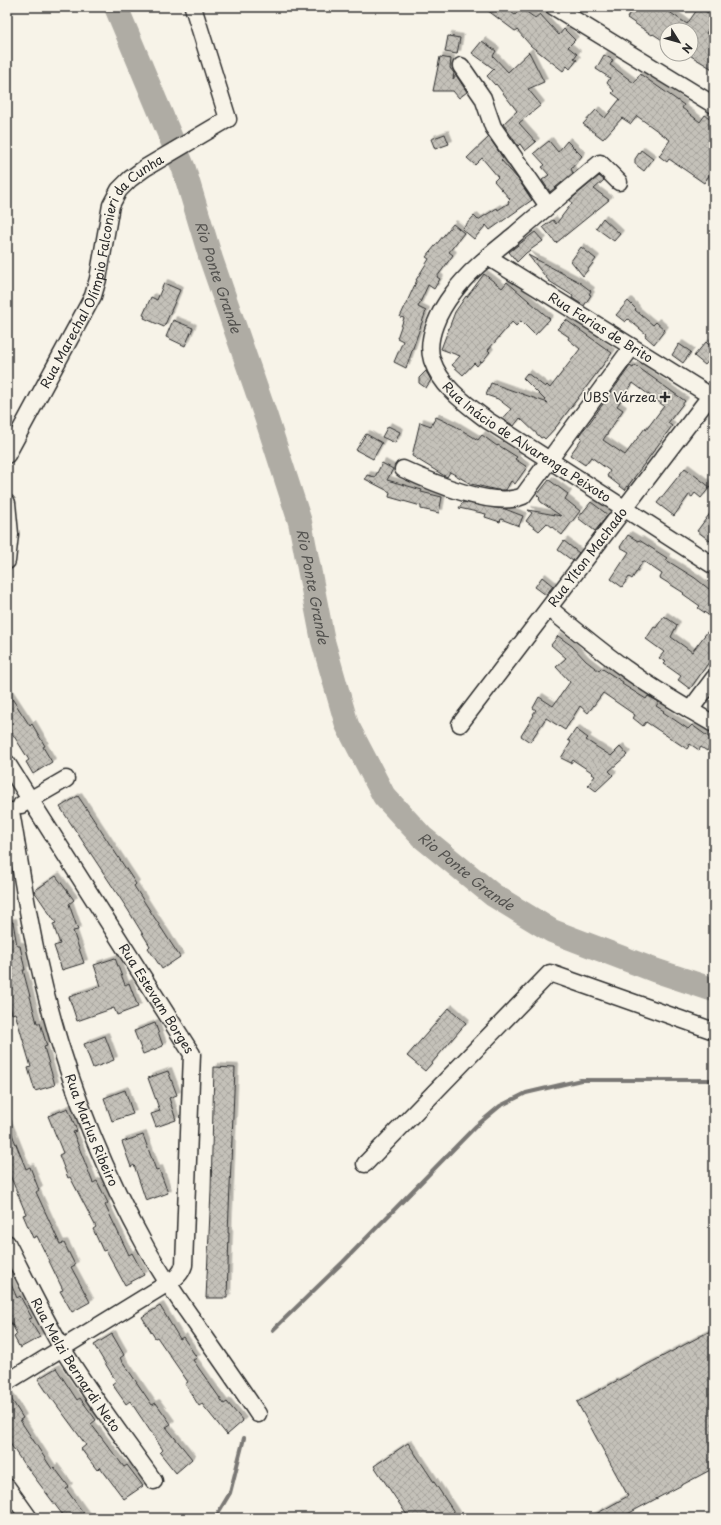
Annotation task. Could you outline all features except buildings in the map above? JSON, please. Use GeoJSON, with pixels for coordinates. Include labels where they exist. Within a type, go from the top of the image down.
{"type":"FeatureCollection","features":[{"type":"Feature","properties":{"kind":"street","name":"Rua Marechal Olímpio Falconieri da Cunha"},"geometry":{"type":"LineString","coordinates":[[7,455],[93,296],[98,279],[111,205],[119,190],[130,179],[145,168],[228,119],[193,7]]}},
{"type":"Feature","properties":{"kind":"street"},"geometry":{"type":"LineString","coordinates":[[554,7],[575,12],[714,105]]}},
{"type":"Feature","properties":{"kind":"street"},"geometry":{"type":"LineString","coordinates":[[461,66],[483,98],[493,127],[548,206]]}},
{"type":"Feature","properties":{"kind":"street"},"geometry":{"type":"LineString","coordinates":[[488,257],[600,163],[619,182]]}},
{"type":"Feature","properties":{"kind":"street","name":"Rua Farias de Brito"},"geometry":{"type":"LineString","coordinates":[[488,257],[632,347],[713,395]]}},
{"type":"Feature","properties":{"kind":"street","name":"Rua Inácio de Alvarenga Peixoto"},"geometry":{"type":"LineString","coordinates":[[488,257],[464,279],[452,293],[442,310],[432,337],[432,360],[436,369],[451,390],[487,420],[714,566]]}},
{"type":"Feature","properties":{"kind":"street"},"geometry":{"type":"LineString","coordinates":[[403,469],[461,492],[505,500],[516,499],[523,496],[632,347]]}},
{"type":"Feature","properties":{"kind":"street","name":"Rua Ylton Machado"},"geometry":{"type":"LineString","coordinates":[[460,724],[624,508],[713,395]]}},
{"type":"Feature","properties":{"kind":"street"},"geometry":{"type":"LineString","coordinates":[[7,503],[10,534],[7,561]]}},
{"type":"Feature","properties":{"kind":"street"},"geometry":{"type":"LineString","coordinates":[[549,608],[626,669],[712,723]]}},
{"type":"Feature","properties":{"kind":"street"},"geometry":{"type":"LineString","coordinates":[[690,710],[714,678]]}},
{"type":"Feature","properties":{"kind":"street","name":"Rua Estevam Borges"},"geometry":{"type":"LineString","coordinates":[[7,763],[192,1054],[184,1265],[182,1271],[168,1283],[7,1382]]}},
{"type":"Feature","properties":{"kind":"street"},"geometry":{"type":"LineString","coordinates":[[9,811],[66,779]]}},
{"type":"Feature","properties":{"kind":"street","name":"Rua Marlus Ribeiro"},"geometry":{"type":"LineString","coordinates":[[9,811],[36,953],[53,1019],[75,1089],[105,1163],[127,1211],[168,1283],[258,1414]]}},
{"type":"Feature","properties":{"kind":"street"},"geometry":{"type":"LineString","coordinates":[[365,1164],[550,973],[714,1031]]}},
{"type":"Feature","properties":{"kind":"street","name":"Rua Melzi Bernardi Neto"},"geometry":{"type":"LineString","coordinates":[[7,1243],[62,1348],[86,1385],[154,1481]]}},
{"type":"Feature","properties":{"kind":"street"},"geometry":{"type":"LineString","coordinates":[[7,1487],[29,1518]]}},
{"type":"Feature","properties":{"kind":"waterway","name":"Rio Ponte Grande"},"geometry":{"type":"LineString","coordinates":[[116,7],[184,169],[211,259],[266,417],[300,522],[323,641],[347,725],[384,796],[422,837],[493,895],[552,931],[654,970],[714,990]]}},
{"type":"Feature","properties":{"kind":"waterway"},"geometry":{"type":"LineString","coordinates":[[273,1330],[343,1262],[476,1126],[500,1106],[526,1093],[581,1080],[714,1080]]}},
{"type":"Feature","properties":{"kind":"waterway"},"geometry":{"type":"LineString","coordinates":[[215,1518],[230,1493],[244,1438]]}},
{"type":"Feature","properties":{"kind":"place","name":"UBS Várzea"},"geometry":{"type":"Point","coordinates":[665,397]}}]}
